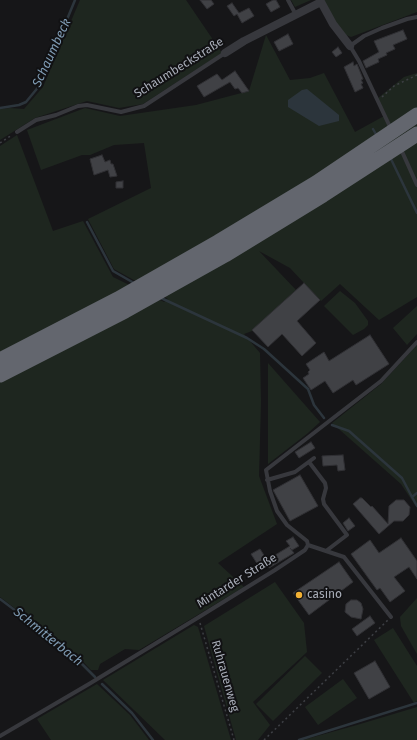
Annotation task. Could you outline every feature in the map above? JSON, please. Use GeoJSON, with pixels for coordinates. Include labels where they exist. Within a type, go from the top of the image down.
{"type":"FeatureCollection","features":[{"type":"Feature","properties":{"kind":"highway"},"geometry":{"type":"LineString","coordinates":[[0,360],[112,302],[218,242],[316,182],[417,115]]}},
{"type":"Feature","properties":{"kind":"highway"},"geometry":{"type":"LineString","coordinates":[[0,375],[125,311],[219,258],[324,195],[417,134]]}},
{"type":"Feature","properties":{"kind":"street","name":"Schaumbeckstraße"},"geometry":{"type":"LineString","coordinates":[[225,53],[244,41],[296,15],[320,1]]}},
{"type":"Feature","properties":{"kind":"street"},"geometry":{"type":"LineString","coordinates":[[320,1],[338,31],[350,46]]}},
{"type":"Feature","properties":{"kind":"lane"},"geometry":{"type":"LineString","coordinates":[[288,0],[296,15]]}},
{"type":"Feature","properties":{"kind":"lane"},"geometry":{"type":"LineString","coordinates":[[394,134],[359,61],[350,46],[364,36],[382,28],[417,17]]}},
{"type":"Feature","properties":{"kind":"lane","name":"Schaumbeckstraße"},"geometry":{"type":"LineString","coordinates":[[17,132],[36,120],[56,115],[78,106],[88,105],[121,112],[144,106],[225,53]]}},
{"type":"Feature","properties":{"kind":"lane"},"geometry":{"type":"LineString","coordinates":[[397,141],[417,185]]}},
{"type":"Feature","properties":{"kind":"lane"},"geometry":{"type":"LineString","coordinates":[[391,617],[344,557],[308,545],[307,542],[292,530],[283,520],[273,502],[266,470],[381,381],[417,342]]}},
{"type":"Feature","properties":{"kind":"lane"},"geometry":{"type":"LineString","coordinates":[[267,480],[294,472],[314,458]]}},
{"type":"Feature","properties":{"kind":"lane"},"geometry":{"type":"LineString","coordinates":[[309,462],[326,483],[323,499],[324,504],[347,535],[326,550]]}},
{"type":"Feature","properties":{"kind":"lane","name":"Mintarder Straße"},"geometry":{"type":"LineString","coordinates":[[0,736],[89,684],[275,570],[306,550],[308,545]]}},
{"type":"Feature","properties":{"kind":"path"},"geometry":{"type":"LineString","coordinates":[[377,101],[394,86],[417,75]]}},
{"type":"Feature","properties":{"kind":"path"},"geometry":{"type":"LineString","coordinates":[[0,143],[17,132]]}},
{"type":"Feature","properties":{"kind":"path","name":"Ruhrauenweg"},"geometry":{"type":"LineString","coordinates":[[199,617],[234,740]]}},
{"type":"Feature","properties":{"kind":"path"},"geometry":{"type":"LineString","coordinates":[[264,740],[391,617]]}},
{"type":"Feature","properties":{"kind":"shaded area"},"geometry":{"type":"Polygon","coordinates":[[[80,0],[186,0],[222,53],[143,104],[119,108],[87,101],[35,118],[0,140],[0,109],[24,109],[43,87],[80,0]]]}},
{"type":"Feature","properties":{"kind":"shaded area"},"geometry":{"type":"Polygon","coordinates":[[[291,0],[311,0],[295,7],[291,0]]]}},
{"type":"Feature","properties":{"kind":"shaded area"},"geometry":{"type":"Polygon","coordinates":[[[323,0],[417,0],[417,12],[351,37],[346,35],[335,23],[323,0]]]}},
{"type":"Feature","properties":{"kind":"shaded area"},"geometry":{"type":"Polygon","coordinates":[[[266,35],[290,80],[310,78],[324,73],[355,132],[386,115],[378,98],[404,77],[417,73],[417,297],[379,320],[340,284],[321,301],[290,268],[259,251],[296,290],[252,331],[244,334],[260,353],[261,402],[259,476],[277,524],[218,563],[244,587],[139,650],[125,649],[100,664],[98,670],[91,670],[77,655],[0,597],[0,146],[17,135],[53,231],[83,221],[113,277],[164,302],[168,299],[114,269],[88,219],[151,188],[144,143],[114,145],[90,155],[82,155],[41,170],[27,130],[85,108],[120,116],[196,105],[249,91],[266,35]]]}},
{"type":"Feature","properties":{"kind":"shaded area"},"geometry":{"type":"Polygon","coordinates":[[[307,89],[339,115],[339,121],[319,126],[288,107],[288,100],[302,90],[307,89]]]}},
{"type":"Feature","properties":{"kind":"shaded area"},"geometry":{"type":"Polygon","coordinates":[[[340,291],[355,303],[368,321],[368,325],[364,329],[353,335],[324,306],[340,291]]]}},
{"type":"Feature","properties":{"kind":"shaded area"},"geometry":{"type":"Polygon","coordinates":[[[417,306],[417,334],[407,345],[393,328],[417,306]]]}},
{"type":"Feature","properties":{"kind":"shaded area"},"geometry":{"type":"Polygon","coordinates":[[[417,345],[417,508],[401,484],[332,423],[381,384],[417,345]]]}},
{"type":"Feature","properties":{"kind":"shaded area"},"geometry":{"type":"Polygon","coordinates":[[[268,363],[320,422],[268,464],[268,363]]]}},
{"type":"Feature","properties":{"kind":"shaded area"},"geometry":{"type":"Polygon","coordinates":[[[275,582],[304,623],[307,652],[253,702],[270,725],[258,740],[236,740],[204,626],[275,582]]]}},
{"type":"Feature","properties":{"kind":"shaded area"},"geometry":{"type":"Polygon","coordinates":[[[417,598],[417,654],[401,626],[400,617],[417,598]]]}},
{"type":"Feature","properties":{"kind":"shaded area"},"geometry":{"type":"Polygon","coordinates":[[[194,625],[198,627],[231,740],[165,740],[103,680],[194,625]]]}},
{"type":"Feature","properties":{"kind":"shaded area"},"geometry":{"type":"Polygon","coordinates":[[[393,628],[417,666],[417,701],[414,703],[374,640],[393,628]]]}},
{"type":"Feature","properties":{"kind":"shaded area"},"geometry":{"type":"Polygon","coordinates":[[[305,656],[322,673],[273,721],[256,704],[305,656]]]}},
{"type":"Feature","properties":{"kind":"shaded area"},"geometry":{"type":"Polygon","coordinates":[[[343,679],[357,698],[318,725],[305,707],[343,679]]]}},
{"type":"Feature","properties":{"kind":"shaded area"},"geometry":{"type":"Polygon","coordinates":[[[97,684],[130,715],[149,740],[51,740],[37,719],[97,684]]]}},
{"type":"Feature","properties":{"kind":"shaded area"},"geometry":{"type":"Polygon","coordinates":[[[417,707],[417,740],[303,740],[357,725],[417,707]]]}},
{"type":"Feature","properties":{"kind":"building"},"geometry":{"type":"Polygon","coordinates":[[[200,0],[211,0],[214,4],[207,9],[200,0]]]}},
{"type":"Feature","properties":{"kind":"building"},"geometry":{"type":"Polygon","coordinates":[[[276,0],[280,7],[271,12],[266,4],[276,0]]]}},
{"type":"Feature","properties":{"kind":"building"},"geometry":{"type":"Polygon","coordinates":[[[232,3],[239,13],[249,8],[254,16],[242,23],[237,14],[234,16],[227,6],[232,3]]]}},
{"type":"Feature","properties":{"kind":"building"},"geometry":{"type":"Polygon","coordinates":[[[403,30],[407,39],[393,45],[395,49],[378,59],[379,62],[366,68],[363,61],[379,52],[374,41],[403,30]]]}},
{"type":"Feature","properties":{"kind":"building"},"geometry":{"type":"Polygon","coordinates":[[[288,34],[293,44],[279,51],[274,42],[288,34]]]}},
{"type":"Feature","properties":{"kind":"building"},"geometry":{"type":"Polygon","coordinates":[[[338,47],[342,53],[336,57],[332,52],[338,47]]]}},
{"type":"Feature","properties":{"kind":"building"},"geometry":{"type":"Polygon","coordinates":[[[353,62],[354,66],[357,64],[363,79],[361,80],[363,83],[361,84],[363,88],[355,92],[344,67],[353,62]]]}},
{"type":"Feature","properties":{"kind":"building"},"geometry":{"type":"Polygon","coordinates":[[[235,71],[249,91],[242,93],[238,88],[235,89],[230,82],[204,97],[197,86],[217,74],[222,80],[235,71]]]}},
{"type":"Feature","properties":{"kind":"building"},"geometry":{"type":"Polygon","coordinates":[[[102,155],[105,162],[110,160],[111,164],[113,164],[117,176],[110,177],[108,170],[94,175],[90,159],[102,155]]]}},
{"type":"Feature","properties":{"kind":"building"},"geometry":{"type":"Polygon","coordinates":[[[123,181],[123,188],[116,188],[116,182],[123,181]]]}},
{"type":"Feature","properties":{"kind":"building"},"geometry":{"type":"Polygon","coordinates":[[[304,283],[320,300],[297,321],[316,343],[302,356],[282,334],[268,347],[252,330],[304,283]]]}},
{"type":"Feature","properties":{"kind":"building"},"geometry":{"type":"Polygon","coordinates":[[[370,335],[389,364],[356,385],[353,380],[333,393],[325,381],[311,390],[303,378],[309,374],[308,372],[310,370],[306,364],[324,352],[329,361],[370,335]]]}},
{"type":"Feature","properties":{"kind":"building"},"geometry":{"type":"Polygon","coordinates":[[[311,442],[315,448],[299,458],[295,452],[311,442]]]}},
{"type":"Feature","properties":{"kind":"building"},"geometry":{"type":"Polygon","coordinates":[[[343,455],[345,470],[338,471],[337,465],[323,466],[322,456],[343,455]]]}},
{"type":"Feature","properties":{"kind":"building"},"geometry":{"type":"Polygon","coordinates":[[[300,475],[318,506],[290,521],[273,490],[300,475]]]}},
{"type":"Feature","properties":{"kind":"building"},"geometry":{"type":"Polygon","coordinates":[[[362,498],[371,507],[372,506],[388,524],[389,506],[396,500],[404,500],[410,507],[409,515],[403,521],[394,521],[379,534],[353,504],[362,498]]]}},
{"type":"Feature","properties":{"kind":"building"},"geometry":{"type":"Polygon","coordinates":[[[349,518],[355,526],[348,531],[343,523],[349,518]]]}},
{"type":"Feature","properties":{"kind":"building"},"geometry":{"type":"Polygon","coordinates":[[[293,537],[299,546],[292,550],[290,548],[294,553],[269,568],[265,561],[258,565],[251,554],[260,549],[267,560],[290,546],[286,541],[293,537]]]}},
{"type":"Feature","properties":{"kind":"building"},"geometry":{"type":"Polygon","coordinates":[[[401,538],[417,561],[417,579],[409,567],[394,577],[405,591],[390,602],[380,588],[377,590],[351,554],[370,540],[379,553],[401,538]]]}},
{"type":"Feature","properties":{"kind":"building"},"geometry":{"type":"Polygon","coordinates":[[[339,562],[353,582],[309,615],[293,593],[339,562]]]}},
{"type":"Feature","properties":{"kind":"building"},"geometry":{"type":"Polygon","coordinates":[[[351,600],[357,600],[361,603],[363,609],[361,619],[351,617],[345,612],[346,604],[351,600]]]}},
{"type":"Feature","properties":{"kind":"building"},"geometry":{"type":"Polygon","coordinates":[[[370,616],[375,623],[357,636],[352,629],[370,616]]]}},
{"type":"Feature","properties":{"kind":"building"},"geometry":{"type":"Polygon","coordinates":[[[375,661],[390,687],[369,699],[354,673],[375,661]]]}},
{"type":"Feature","properties":{"kind":"waterway","name":"Schaumbeck"},"geometry":{"type":"LineString","coordinates":[[0,108],[19,105],[26,102],[40,85],[75,0]]}},
{"type":"Feature","properties":{"kind":"waterway","name":"Schmitterbach"},"geometry":{"type":"LineString","coordinates":[[373,129],[377,136]]}},
{"type":"Feature","properties":{"kind":"waterway","name":"Schmitterbach"},"geometry":{"type":"LineString","coordinates":[[390,157],[417,213]]}},
{"type":"Feature","properties":{"kind":"waterway"},"geometry":{"type":"LineString","coordinates":[[87,222],[113,271],[134,283]]}},
{"type":"Feature","properties":{"kind":"waterway"},"geometry":{"type":"LineString","coordinates":[[161,298],[247,338],[264,349],[308,389],[314,405],[324,418]]}},
{"type":"Feature","properties":{"kind":"waterway"},"geometry":{"type":"LineString","coordinates":[[332,425],[349,431],[402,478],[412,497]]}},
{"type":"Feature","properties":{"kind":"waterway","name":"Schmitterbach"},"geometry":{"type":"LineString","coordinates":[[417,493],[412,497],[417,506]]}},
{"type":"Feature","properties":{"kind":"waterway","name":"Schmitterbach"},"geometry":{"type":"LineString","coordinates":[[0,599],[69,651],[95,677]]}},
{"type":"Feature","properties":{"kind":"waterway"},"geometry":{"type":"LineString","coordinates":[[102,684],[132,713],[153,740]]}},
{"type":"Feature","properties":{"kind":"waterway","name":"Schmitterbach"},"geometry":{"type":"LineString","coordinates":[[299,740],[417,703]]}},
{"type":"Feature","properties":{"kind":"place","name":"casino"},"geometry":{"type":"Point","coordinates":[299,595]}}]}
